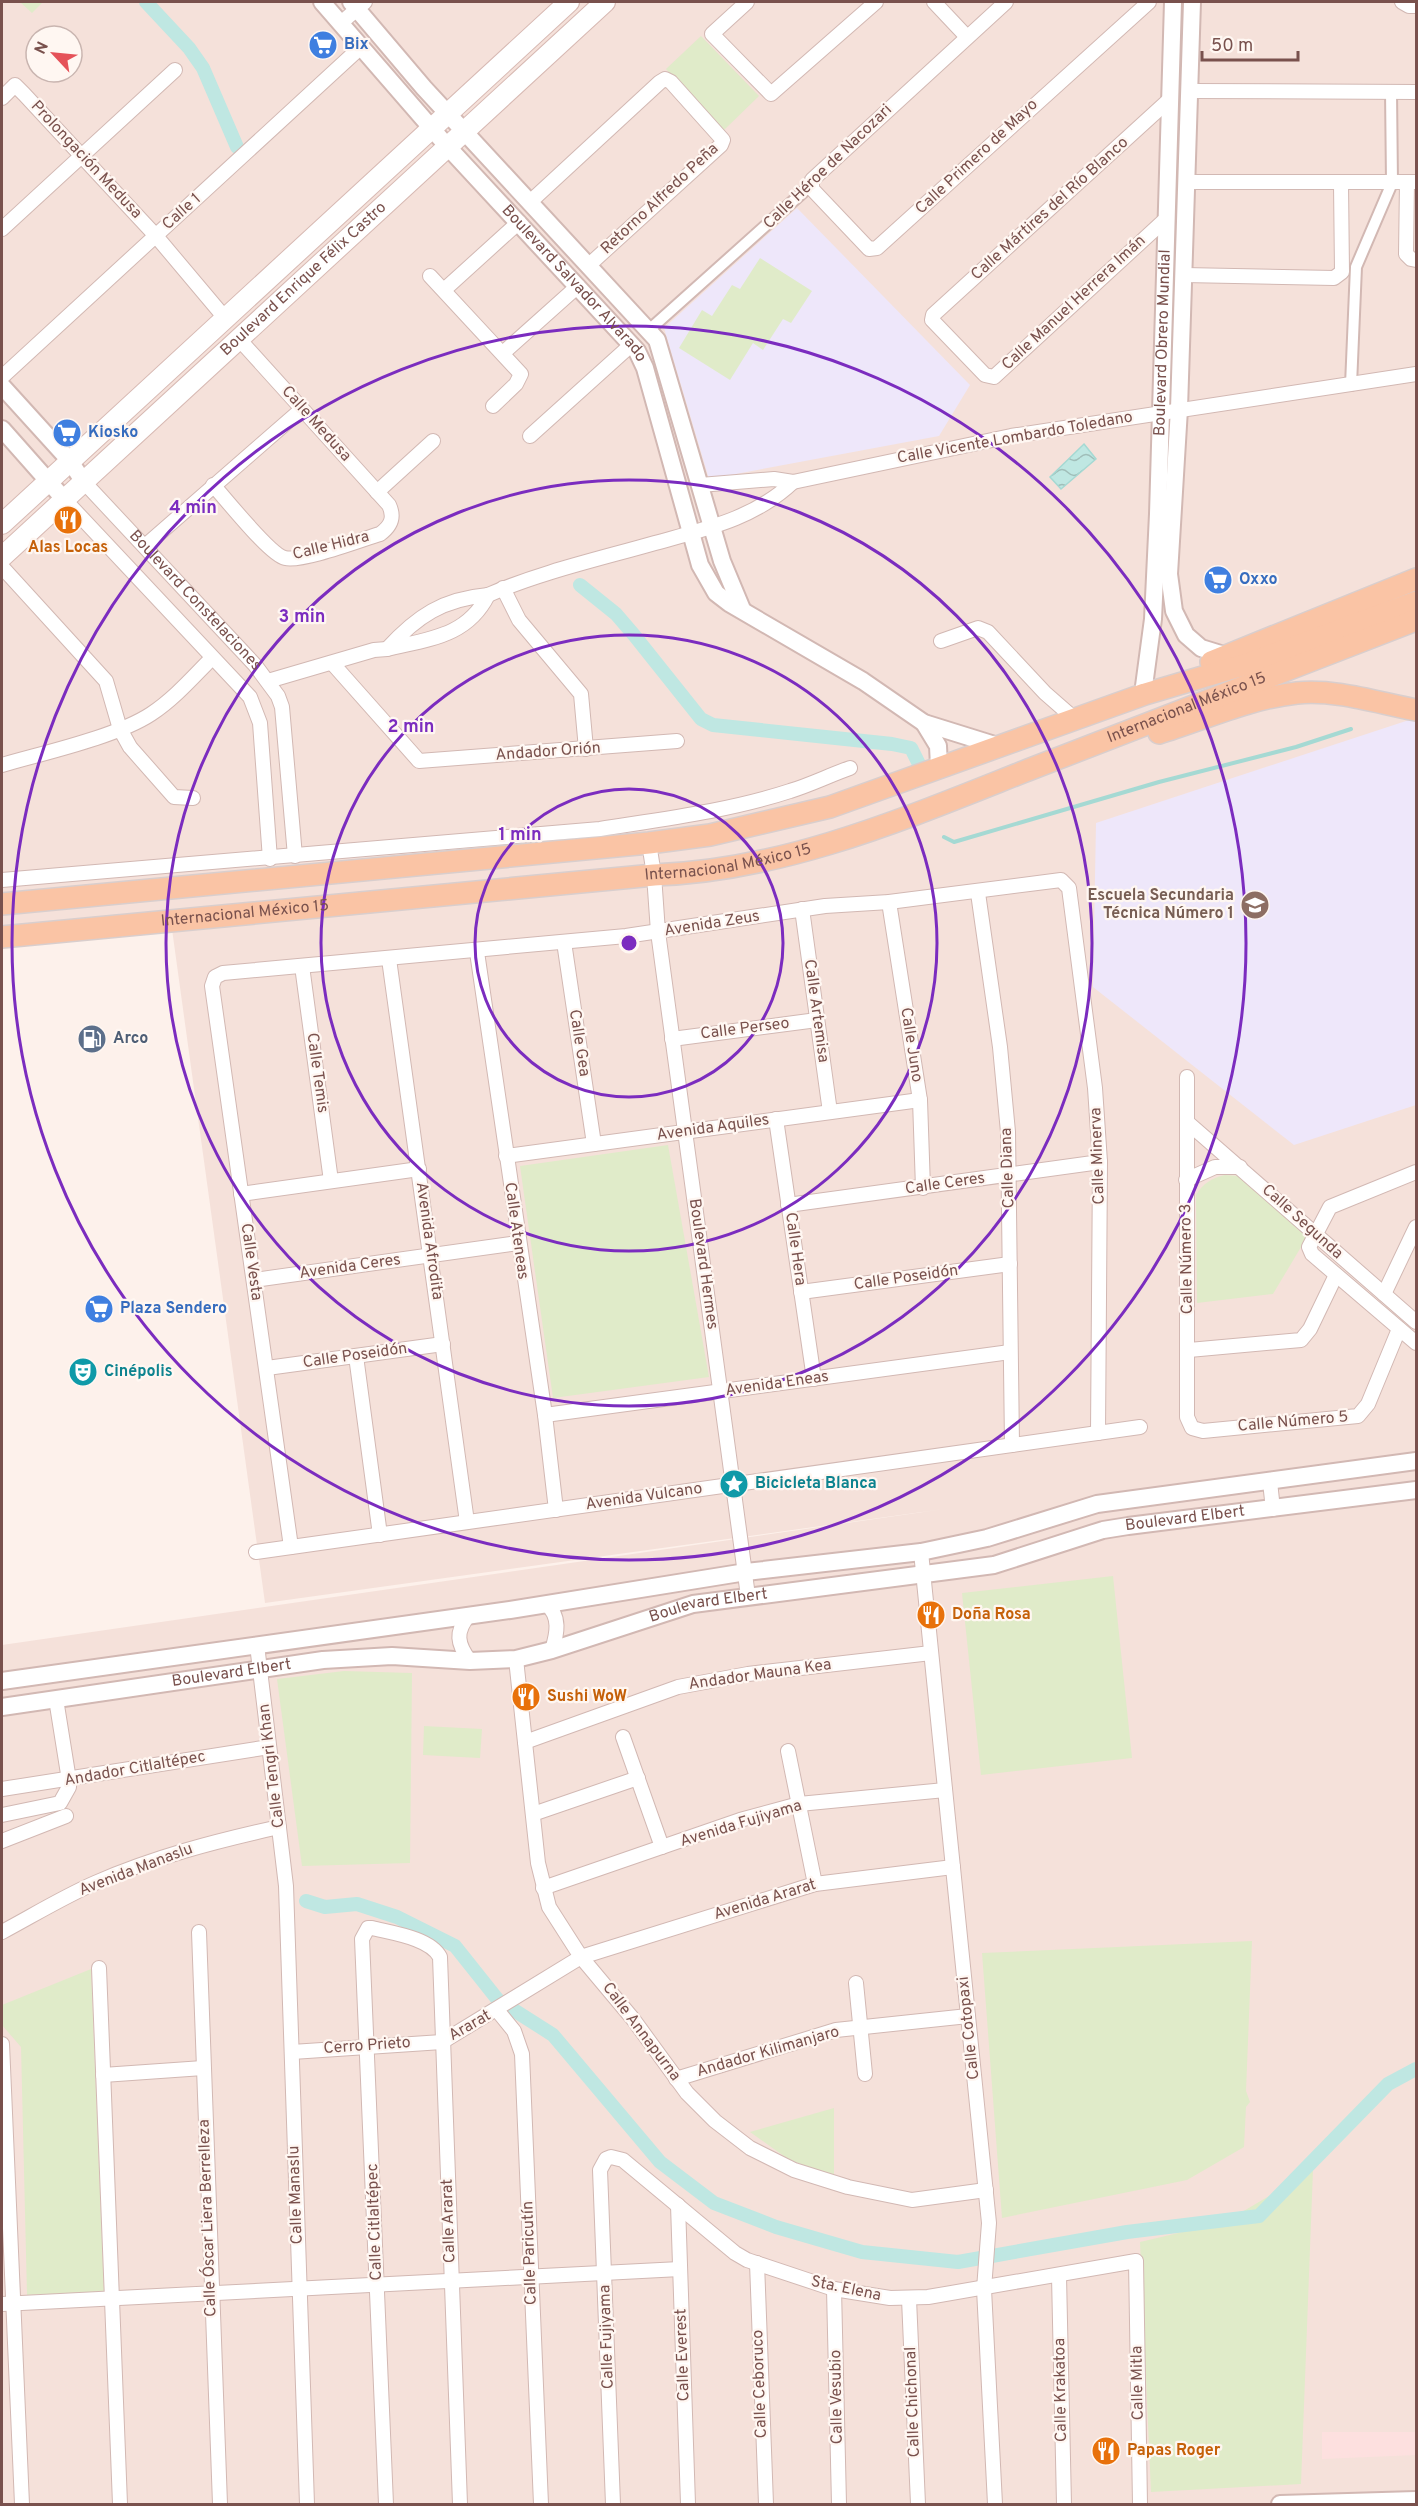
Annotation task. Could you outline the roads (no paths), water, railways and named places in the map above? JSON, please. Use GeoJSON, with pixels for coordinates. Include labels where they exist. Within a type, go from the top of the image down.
{"type":"FeatureCollection","features":[{"type":"Feature","properties":{"kind":"main road","name":"Boulevard Enrique Félix Castro"},"geometry":{"type":"LineString","coordinates":[[2,524],[569,2]]}},
{"type":"Feature","properties":{"kind":"main road","name":"Boulevard Enrique Félix Castro"},"geometry":{"type":"LineString","coordinates":[[2,557],[605,2]]}},
{"type":"Feature","properties":{"kind":"main road"},"geometry":{"type":"LineString","coordinates":[[1121,703],[1127,694],[1144,686],[1227,656],[1416,579]]}},
{"type":"Feature","properties":{"kind":"main road","name":"Internacional México 15"},"geometry":{"type":"LineString","coordinates":[[2,937],[654,875],[699,874],[805,850],[946,802],[1129,731],[1254,671],[1416,602]]}},
{"type":"Feature","properties":{"kind":"main road","name":"Internacional México 15"},"geometry":{"type":"LineString","coordinates":[[2,904],[649,843],[710,835],[830,807],[939,766],[1001,747],[1121,703],[1254,671],[1416,620]]}},
{"type":"Feature","properties":{"kind":"main road"},"geometry":{"type":"LineString","coordinates":[[1129,731],[1158,733],[1270,698],[1299,693],[1330,694],[1416,710]]}},
{"type":"Feature","properties":{"kind":"street","name":"Boulevard Salvador Alvarado"},"geometry":{"type":"LineString","coordinates":[[322,2],[447,146],[631,345],[645,368],[700,565],[716,593],[862,681],[924,723],[1001,747]]}},
{"type":"Feature","properties":{"kind":"street"},"geometry":{"type":"LineString","coordinates":[[747,2],[712,34],[771,94],[876,2]]}},
{"type":"Feature","properties":{"kind":"street"},"geometry":{"type":"LineString","coordinates":[[934,2],[967,37]]}},
{"type":"Feature","properties":{"kind":"street","name":"Calle Héroe de Nacozari"},"geometry":{"type":"LineString","coordinates":[[649,330],[811,184],[812,180],[1006,2]]}},
{"type":"Feature","properties":{"kind":"street","name":"Calle Primero de Mayo"},"geometry":{"type":"LineString","coordinates":[[811,184],[865,246],[873,250],[877,248],[1149,2]]}},
{"type":"Feature","properties":{"kind":"street","name":"Boulevard Obrero Mundial"},"geometry":{"type":"LineString","coordinates":[[1144,686],[1154,604],[1162,412],[1173,2]]}},
{"type":"Feature","properties":{"kind":"street","name":"Boulevard Obrero Mundial"},"geometry":{"type":"LineString","coordinates":[[1192,2],[1179,409],[1169,574],[1179,625],[1186,635],[1201,648],[1227,656]]}},
{"type":"Feature","properties":{"kind":"street"},"geometry":{"type":"LineString","coordinates":[[1402,2],[1409,6],[1416,6]]}},
{"type":"Feature","properties":{"kind":"street","name":"Boulevard Salvador Alvarado"},"geometry":{"type":"LineString","coordinates":[[357,4],[463,131],[649,330],[661,350],[722,561],[742,609]]}},
{"type":"Feature","properties":{"kind":"street"},"geometry":{"type":"LineString","coordinates":[[341,23],[357,4]]}},
{"type":"Feature","properties":{"kind":"street","name":"Calle 1"},"geometry":{"type":"LineString","coordinates":[[2,377],[362,46]]}},
{"type":"Feature","properties":{"kind":"street"},"geometry":{"type":"LineString","coordinates":[[2,229],[175,70]]}},
{"type":"Feature","properties":{"kind":"street","name":"Retorno Alfredo Peña"},"geometry":{"type":"LineString","coordinates":[[530,202],[665,79],[671,82],[723,140],[721,145],[588,265]]}},
{"type":"Feature","properties":{"kind":"street","name":"Prolongación Medusa"},"geometry":{"type":"LineString","coordinates":[[2,98],[15,85],[156,236],[225,318]]}},
{"type":"Feature","properties":{"kind":"street"},"geometry":{"type":"LineString","coordinates":[[1189,91],[1416,92]]}},
{"type":"Feature","properties":{"kind":"street"},"geometry":{"type":"LineString","coordinates":[[1350,385],[1356,267],[1392,183],[1391,91]]}},
{"type":"Feature","properties":{"kind":"street","name":"Calle Mártires del Río Blanco"},"geometry":{"type":"LineString","coordinates":[[932,318],[1169,100]]}},
{"type":"Feature","properties":{"kind":"street"},"geometry":{"type":"LineString","coordinates":[[1168,143],[1188,144]]}},
{"type":"Feature","properties":{"kind":"street"},"geometry":{"type":"LineString","coordinates":[[494,195],[510,180]]}},
{"type":"Feature","properties":{"kind":"street"},"geometry":{"type":"LineString","coordinates":[[1187,182],[1341,184],[1412,182],[1406,254],[1416,260]]}},
{"type":"Feature","properties":{"kind":"street"},"geometry":{"type":"LineString","coordinates":[[1184,275],[1334,278],[1340,276],[1342,272],[1341,184]]}},
{"type":"Feature","properties":{"kind":"street","name":"Calle Manuel Herrera Imán"},"geometry":{"type":"LineString","coordinates":[[932,318],[985,375],[994,377],[1167,218]]}},
{"type":"Feature","properties":{"kind":"street"},"geometry":{"type":"LineString","coordinates":[[444,290],[519,222]]}},
{"type":"Feature","properties":{"kind":"street"},"geometry":{"type":"LineString","coordinates":[[430,276],[521,374],[516,384],[493,406]]}},
{"type":"Feature","properties":{"kind":"street"},"geometry":{"type":"LineString","coordinates":[[503,353],[578,286]]}},
{"type":"Feature","properties":{"kind":"street"},"geometry":{"type":"LineString","coordinates":[[593,303],[609,288]]}},
{"type":"Feature","properties":{"kind":"street","name":"Calle Medusa"},"geometry":{"type":"LineString","coordinates":[[238,338],[377,492],[392,512]]}},
{"type":"Feature","properties":{"kind":"street"},"geometry":{"type":"LineString","coordinates":[[530,436],[631,345]]}},
{"type":"Feature","properties":{"kind":"street","name":"Calle Vicente Lombardo Toledano"},"geometry":{"type":"LineString","coordinates":[[700,485],[774,479],[793,482],[1011,436],[1416,374]]}},
{"type":"Feature","properties":{"kind":"street","name":"Boulevard Constelaciones"},"geometry":{"type":"LineString","coordinates":[[2,386],[70,461],[83,481],[268,681],[282,707],[295,856]]}},
{"type":"Feature","properties":{"kind":"street"},"geometry":{"type":"LineString","coordinates":[[145,546],[302,409]]}},
{"type":"Feature","properties":{"kind":"street","name":"Boulevard Constelaciones"},"geometry":{"type":"LineString","coordinates":[[2,429],[64,499],[244,689],[258,715],[270,859]]}},
{"type":"Feature","properties":{"kind":"street"},"geometry":{"type":"LineString","coordinates":[[377,492],[433,441]]}},
{"type":"Feature","properties":{"kind":"street"},"geometry":{"type":"LineString","coordinates":[[387,649],[409,627],[441,605],[464,597],[488,595],[548,573],[712,527],[758,510],[774,500],[793,482]]}},
{"type":"Feature","properties":{"kind":"street","name":"Calle Hidra"},"geometry":{"type":"LineString","coordinates":[[213,485],[272,550],[286,558],[308,556],[380,534],[390,524],[392,512]]}},
{"type":"Feature","properties":{"kind":"street"},"geometry":{"type":"LineString","coordinates":[[2,567],[106,681],[120,729],[130,747],[174,797],[193,798]]}},
{"type":"Feature","properties":{"kind":"street"},"geometry":{"type":"LineString","coordinates":[[503,588],[519,620],[581,694],[586,749]]}},
{"type":"Feature","properties":{"kind":"street"},"geometry":{"type":"LineString","coordinates":[[268,681],[333,664],[374,650],[439,638],[458,630],[477,613],[488,595]]}},
{"type":"Feature","properties":{"kind":"street"},"geometry":{"type":"LineString","coordinates":[[941,641],[978,628],[988,632],[1045,693],[1077,720]]}},
{"type":"Feature","properties":{"kind":"street"},"geometry":{"type":"LineString","coordinates":[[2,765],[120,729],[148,716],[163,706],[212,657]]}},
{"type":"Feature","properties":{"kind":"street","name":"Andador Orión"},"geometry":{"type":"LineString","coordinates":[[333,664],[419,761],[677,741]]}},
{"type":"Feature","properties":{"kind":"street","name":"Boulevard Salvador Alvarado"},"geometry":{"type":"LineString","coordinates":[[924,723],[938,746],[939,766]]}},
{"type":"Feature","properties":{"kind":"street"},"geometry":{"type":"LineString","coordinates":[[2,880],[270,859],[600,829],[671,818],[790,791],[850,768]]}},
{"type":"Feature","properties":{"kind":"street","name":"Boulevard Hermes"},"geometry":{"type":"LineString","coordinates":[[649,843],[672,1039],[748,1596]]}},
{"type":"Feature","properties":{"kind":"street","name":"Avenida Zeus"},"geometry":{"type":"LineString","coordinates":[[215,977],[223,973],[477,952],[658,932],[802,909],[978,892],[1056,880],[1065,882]]}},
{"type":"Feature","properties":{"kind":"street","name":"Calle Minerva"},"geometry":{"type":"LineString","coordinates":[[1065,882],[1069,888],[1091,1058],[1100,1162],[1098,1433]]}},
{"type":"Feature","properties":{"kind":"street","name":"Calle Diana"},"geometry":{"type":"LineString","coordinates":[[978,892],[1000,1047],[1010,1175],[1012,1445]]}},
{"type":"Feature","properties":{"kind":"street","name":"Calle Juno"},"geometry":{"type":"LineString","coordinates":[[889,902],[920,1100],[923,1188]]}},
{"type":"Feature","properties":{"kind":"street","name":"Calle Artemisa"},"geometry":{"type":"LineString","coordinates":[[802,909],[830,1112]]}},
{"type":"Feature","properties":{"kind":"street","name":"Calle Gea"},"geometry":{"type":"LineString","coordinates":[[564,942],[594,1144]]}},
{"type":"Feature","properties":{"kind":"street","name":"Calle Ateneas"},"geometry":{"type":"LineString","coordinates":[[477,952],[556,1510]]}},
{"type":"Feature","properties":{"kind":"street","name":"Avenida Afrodita"},"geometry":{"type":"LineString","coordinates":[[389,959],[467,1522]]}},
{"type":"Feature","properties":{"kind":"street","name":"Calle Temis"},"geometry":{"type":"LineString","coordinates":[[302,966],[331,1181]]}},
{"type":"Feature","properties":{"kind":"street","name":"Calle Vesta"},"geometry":{"type":"LineString","coordinates":[[215,977],[212,986],[291,1547]]}},
{"type":"Feature","properties":{"kind":"street","name":"Calle Perseo"},"geometry":{"type":"LineString","coordinates":[[672,1039],[817,1020]]}},
{"type":"Feature","properties":{"kind":"street","name":"Calle Número 3"},"geometry":{"type":"LineString","coordinates":[[1187,1077],[1189,1350],[1187,1417],[1192,1428],[1203,1431]]}},
{"type":"Feature","properties":{"kind":"street","name":"Avenida Aquiles"},"geometry":{"type":"LineString","coordinates":[[506,1156],[920,1100]]}},
{"type":"Feature","properties":{"kind":"street","name":"Calle Hera"},"geometry":{"type":"LineString","coordinates":[[776,1119],[813,1379]]}},
{"type":"Feature","properties":{"kind":"street","name":"Calle Segunda"},"geometry":{"type":"LineString","coordinates":[[1187,1122],[1416,1322]]}},
{"type":"Feature","properties":{"kind":"street","name":"Calle Ceres"},"geometry":{"type":"LineString","coordinates":[[789,1205],[1100,1162]]}},
{"type":"Feature","properties":{"kind":"street"},"geometry":{"type":"LineString","coordinates":[[1186,1180],[1215,1167],[1240,1167]]}},
{"type":"Feature","properties":{"kind":"street"},"geometry":{"type":"LineString","coordinates":[[242,1194],[419,1169]]}},
{"type":"Feature","properties":{"kind":"street"},"geometry":{"type":"LineString","coordinates":[[1315,1233],[1326,1213],[1336,1204],[1416,1172]]}},
{"type":"Feature","properties":{"kind":"street"},"geometry":{"type":"LineString","coordinates":[[1384,1294],[1416,1227]]}},
{"type":"Feature","properties":{"kind":"street","name":"Calle Segunda"},"geometry":{"type":"LineString","coordinates":[[1315,1233],[1309,1247],[1312,1254],[1416,1343]]}},
{"type":"Feature","properties":{"kind":"street","name":"Avenida Ceres"},"geometry":{"type":"LineString","coordinates":[[254,1280],[518,1244]]}},
{"type":"Feature","properties":{"kind":"street","name":"Calle Poseidón"},"geometry":{"type":"LineString","coordinates":[[801,1292],[1010,1264]]}},
{"type":"Feature","properties":{"kind":"street"},"geometry":{"type":"LineString","coordinates":[[1189,1350],[1301,1340],[1310,1329],[1336,1275]]}},
{"type":"Feature","properties":{"kind":"street","name":"Calle Número 5"},"geometry":{"type":"LineString","coordinates":[[1203,1431],[1358,1416],[1368,1404],[1399,1329]]}},
{"type":"Feature","properties":{"kind":"street","name":"Calle Poseidón"},"geometry":{"type":"LineString","coordinates":[[267,1368],[443,1344]]}},
{"type":"Feature","properties":{"kind":"street","name":"Avenida Eneas"},"geometry":{"type":"LineString","coordinates":[[544,1415],[1010,1352]]}},
{"type":"Feature","properties":{"kind":"street"},"geometry":{"type":"LineString","coordinates":[[356,1356],[380,1534]]}},
{"type":"Feature","properties":{"kind":"street","name":"Avenida Vulcano"},"geometry":{"type":"LineString","coordinates":[[256,1552],[1140,1427]]}},
{"type":"Feature","properties":{"kind":"street","name":"Boulevard Elbert"},"geometry":{"type":"LineString","coordinates":[[2,1681],[546,1604],[746,1572],[921,1552],[987,1538],[1097,1504],[1416,1461]]}},
{"type":"Feature","properties":{"kind":"street"},"geometry":{"type":"LineString","coordinates":[[1270,1482],[1273,1509]]}},
{"type":"Feature","properties":{"kind":"street","name":"Boulevard Elbert"},"geometry":{"type":"LineString","coordinates":[[2,1707],[362,1656],[470,1661],[516,1659],[552,1650],[693,1604],[994,1566],[1103,1530],[1416,1490]]}},
{"type":"Feature","properties":{"kind":"street","name":"Calle Cotopaxi"},"geometry":{"type":"LineString","coordinates":[[921,1552],[989,2223],[984,2289],[995,2505]]}},
{"type":"Feature","properties":{"kind":"street"},"geometry":{"type":"LineString","coordinates":[[546,1604],[553,1611],[557,1624],[552,1650]]}},
{"type":"Feature","properties":{"kind":"street"},"geometry":{"type":"LineString","coordinates":[[469,1615],[461,1627],[458,1640],[470,1661]]}},
{"type":"Feature","properties":{"kind":"street","name":"Calle Tengri Khan"},"geometry":{"type":"LineString","coordinates":[[257,1645],[285,1886]]}},
{"type":"Feature","properties":{"kind":"street","name":"Andador Mauna Kea"},"geometry":{"type":"LineString","coordinates":[[525,1742],[678,1687],[748,1674],[932,1653]]}},
{"type":"Feature","properties":{"kind":"street","name":"Calle Annapurna"},"geometry":{"type":"LineString","coordinates":[[516,1659],[543,1888],[552,1913],[582,1957],[700,2107],[730,2134],[769,2159],[794,2170],[848,2187],[912,2200],[986,2190]]}},
{"type":"Feature","properties":{"kind":"street"},"geometry":{"type":"LineString","coordinates":[[2,1815],[60,1803],[69,1787],[56,1699]]}},
{"type":"Feature","properties":{"kind":"street"},"geometry":{"type":"LineString","coordinates":[[623,1737],[662,1847]]}},
{"type":"Feature","properties":{"kind":"street","name":"Andador Citlaltépec"},"geometry":{"type":"LineString","coordinates":[[2,1789],[268,1747]]}},
{"type":"Feature","properties":{"kind":"street"},"geometry":{"type":"LineString","coordinates":[[788,1751],[815,1884]]}},
{"type":"Feature","properties":{"kind":"street"},"geometry":{"type":"LineString","coordinates":[[533,1814],[638,1778]]}},
{"type":"Feature","properties":{"kind":"street","name":"Avenida Fujiyama"},"geometry":{"type":"LineString","coordinates":[[543,1888],[740,1820],[799,1804],[945,1790]]}},
{"type":"Feature","properties":{"kind":"street"},"geometry":{"type":"LineString","coordinates":[[2,1841],[66,1816]]}},
{"type":"Feature","properties":{"kind":"street","name":"Avenida Manaslu"},"geometry":{"type":"LineString","coordinates":[[2,1932],[95,1883],[149,1862],[224,1839],[279,1827]]}},
{"type":"Feature","properties":{"kind":"street","name":"Avenida Ararat"},"geometry":{"type":"LineString","coordinates":[[497,2010],[582,1957],[815,1884],[953,1867]]}},
{"type":"Feature","properties":{"kind":"street","name":"Calle Manaslu"},"geometry":{"type":"LineString","coordinates":[[285,1886],[308,2505]]}},
{"type":"Feature","properties":{"kind":"street","name":"Calle Citlaltépec"},"geometry":{"type":"LineString","coordinates":[[386,2505],[362,1939],[368,1928],[372,1928],[426,1944]]}},
{"type":"Feature","properties":{"kind":"street","name":"Calle Óscar Liera Berrelleza"},"geometry":{"type":"LineString","coordinates":[[199,1932],[220,2505]]}},
{"type":"Feature","properties":{"kind":"street","name":"Calle Ararat"},"geometry":{"type":"LineString","coordinates":[[426,1944],[435,1949],[440,1957],[460,2505]]}},
{"type":"Feature","properties":{"kind":"street"},"geometry":{"type":"LineString","coordinates":[[99,1968],[120,2505]]}},
{"type":"Feature","properties":{"kind":"street"},"geometry":{"type":"LineString","coordinates":[[856,1983],[866,2074]]}},
{"type":"Feature","properties":{"kind":"street","name":"Ararat"},"geometry":{"type":"LineString","coordinates":[[442,2042],[497,2010]]}},
{"type":"Feature","properties":{"kind":"street","name":"Calle Paricutín"},"geometry":{"type":"LineString","coordinates":[[497,2010],[514,2031],[521,2046],[541,2505]]}},
{"type":"Feature","properties":{"kind":"street","name":"Andador Kilimanjaro"},"geometry":{"type":"LineString","coordinates":[[676,2079],[836,2030],[968,2016]]}},
{"type":"Feature","properties":{"kind":"street","name":"Cerro Prieto"},"geometry":{"type":"LineString","coordinates":[[292,2052],[368,2045],[442,2042]]}},
{"type":"Feature","properties":{"kind":"street"},"geometry":{"type":"LineString","coordinates":[[2,2044],[8,2304],[22,2505]]}},
{"type":"Feature","properties":{"kind":"street"},"geometry":{"type":"LineString","coordinates":[[103,2075],[203,2068]]}},
{"type":"Feature","properties":{"kind":"street","name":"Sta. Elena"},"geometry":{"type":"LineString","coordinates":[[600,2170],[606,2159],[617,2157],[735,2253],[757,2263],[834,2289],[909,2299],[984,2289],[1136,2261]]}},
{"type":"Feature","properties":{"kind":"street","name":"Calle Fujiyama"},"geometry":{"type":"LineString","coordinates":[[600,2170],[613,2505]]}},
{"type":"Feature","properties":{"kind":"street","name":"Calle Everest"},"geometry":{"type":"LineString","coordinates":[[678,2205],[688,2505]]}},
{"type":"Feature","properties":{"kind":"street","name":"Calle Mitla"},"geometry":{"type":"LineString","coordinates":[[1136,2261],[1140,2505]]}},
{"type":"Feature","properties":{"kind":"street","name":"Calle Ceboruco"},"geometry":{"type":"LineString","coordinates":[[757,2263],[766,2505]]}},
{"type":"Feature","properties":{"kind":"street"},"geometry":{"type":"LineString","coordinates":[[8,2304],[680,2269]]}},
{"type":"Feature","properties":{"kind":"street","name":"Calle Krakatoa"},"geometry":{"type":"LineString","coordinates":[[1059,2276],[1064,2505]]}},
{"type":"Feature","properties":{"kind":"street","name":"Calle Vesubio"},"geometry":{"type":"LineString","coordinates":[[834,2289],[839,2505]]}},
{"type":"Feature","properties":{"kind":"street","name":"Calle Chichonal"},"geometry":{"type":"LineString","coordinates":[[909,2299],[918,2505]]}},
{"type":"Feature","properties":{"kind":"street"},"geometry":{"type":"LineString","coordinates":[[1283,2504],[1416,2500]]}},
{"type":"Feature","properties":{"kind":"water"},"geometry":{"type":"Polygon","coordinates":[[[1084,444],[1096,459],[1061,489],[1050,477],[1084,444]]]}},
{"type":"Feature","properties":{"kind":"waterway"},"geometry":{"type":"LineString","coordinates":[[146,2],[189,48],[203,68],[237,147]]}},
{"type":"Feature","properties":{"kind":"waterway"},"geometry":{"type":"LineString","coordinates":[[580,585],[616,614],[701,719],[713,725],[911,748],[922,770]]}},
{"type":"Feature","properties":{"kind":"waterway"},"geometry":{"type":"LineString","coordinates":[[944,837],[954,842],[1159,782],[1296,747],[1351,729]]}},
{"type":"Feature","properties":{"kind":"waterway"},"geometry":{"type":"LineString","coordinates":[[306,1901],[325,1907],[357,1904],[397,1917],[455,1946],[498,2000],[553,2035],[660,2162],[714,2203],[776,2227],[862,2252],[958,2262],[1127,2232],[1259,2216],[1388,2084],[1416,2069]]}},
{"type":"Feature","properties":{"kind":"place","name":"Bix"},"geometry":{"type":"Point","coordinates":[323,45]}},
{"type":"Feature","properties":{"kind":"place","name":"Kiosko"},"geometry":{"type":"Point","coordinates":[67,433]}},
{"type":"Feature","properties":{"kind":"place","name":"Alas Locas"},"geometry":{"type":"Point","coordinates":[68,520]}},
{"type":"Feature","properties":{"kind":"place","name":"Oxxo"},"geometry":{"type":"Point","coordinates":[1218,580]}},
{"type":"Feature","properties":{"kind":"place","name":"Escuela Secundaria Técnica Número 1"},"geometry":{"type":"Point","coordinates":[1255,905]}},
{"type":"Feature","properties":{"kind":"place","name":"Arco"},"geometry":{"type":"Point","coordinates":[92,1039]}},
{"type":"Feature","properties":{"kind":"place","name":"Plaza Sendero"},"geometry":{"type":"Point","coordinates":[99,1309]}},
{"type":"Feature","properties":{"kind":"place","name":"Cinépolis"},"geometry":{"type":"Point","coordinates":[83,1372]}},
{"type":"Feature","properties":{"kind":"place","name":"Bicicleta Blanca"},"geometry":{"type":"Point","coordinates":[734,1484]}},
{"type":"Feature","properties":{"kind":"place","name":"Doña Rosa"},"geometry":{"type":"Point","coordinates":[931,1615]}},
{"type":"Feature","properties":{"kind":"place","name":"Sushi WoW"},"geometry":{"type":"Point","coordinates":[526,1697]}},
{"type":"Feature","properties":{"kind":"place","name":"Papas Roger"},"geometry":{"type":"Point","coordinates":[1106,2451]}}]}
